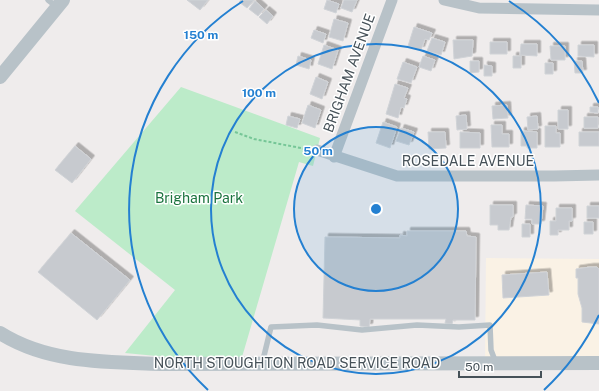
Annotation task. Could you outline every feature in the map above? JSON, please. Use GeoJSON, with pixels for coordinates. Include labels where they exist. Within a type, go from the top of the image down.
{"type":"FeatureCollection","features":[{"type":"Feature","properties":{"kind":"street","name":"BRIGHAM AVENUE"},"geometry":{"type":"LineString","coordinates":[[334,157],[392,0]]}},
{"type":"Feature","properties":{"kind":"street"},"geometry":{"type":"LineString","coordinates":[[444,0],[479,8],[599,10]]}},
{"type":"Feature","properties":{"kind":"street"},"geometry":{"type":"LineString","coordinates":[[0,77],[56,2]]}},
{"type":"Feature","properties":{"kind":"street","name":"ROSEDALE AVENUE"},"geometry":{"type":"LineString","coordinates":[[317,150],[334,157],[397,176],[554,176],[599,174]]}},
{"type":"Feature","properties":{"kind":"street","name":"NORTH STOUGHTON ROAD SERVICE ROAD"},"geometry":{"type":"LineString","coordinates":[[0,333],[12,341],[42,352],[85,360],[164,364],[599,363]]}},
{"type":"Feature","properties":{"kind":"lane"},"geometry":{"type":"LineString","coordinates":[[262,364],[271,328],[317,325],[362,330],[418,325],[459,327],[490,325],[491,350],[496,364]]}},
{"type":"Feature","properties":{"kind":"path"},"geometry":{"type":"LineString","coordinates":[[236,132],[254,139],[317,150]]}},
{"type":"Feature","properties":{"kind":"shaded area"},"geometry":{"type":"Polygon","coordinates":[[[486,258],[599,259],[599,363],[485,363],[486,258]]]}},
{"type":"Feature","properties":{"kind":"green space","name":"Brigham Park"},"geometry":{"type":"Polygon","coordinates":[[[181,87],[320,138],[313,166],[299,162],[240,364],[125,353],[175,290],[75,211],[181,87]]]}},
{"type":"Feature","properties":{"kind":"building"},"geometry":{"type":"Polygon","coordinates":[[[187,0],[208,0],[200,10],[187,0]]]}},
{"type":"Feature","properties":{"kind":"building"},"geometry":{"type":"Polygon","coordinates":[[[241,0],[254,0],[247,8],[239,2],[241,0]]]}},
{"type":"Feature","properties":{"kind":"building"},"geometry":{"type":"Polygon","coordinates":[[[327,0],[339,4],[336,13],[324,9],[327,0]]]}},
{"type":"Feature","properties":{"kind":"building"},"geometry":{"type":"Polygon","coordinates":[[[344,0],[357,0],[352,12],[341,8],[344,0]]]}},
{"type":"Feature","properties":{"kind":"building"},"geometry":{"type":"Polygon","coordinates":[[[255,1],[264,9],[258,16],[249,9],[255,1]]]}},
{"type":"Feature","properties":{"kind":"building"},"geometry":{"type":"Polygon","coordinates":[[[266,10],[273,16],[267,24],[259,17],[266,10]]]}},
{"type":"Feature","properties":{"kind":"building"},"geometry":{"type":"Polygon","coordinates":[[[334,19],[348,23],[343,41],[329,37],[334,19]]]}},
{"type":"Feature","properties":{"kind":"building"},"geometry":{"type":"Polygon","coordinates":[[[414,27],[432,33],[429,40],[425,39],[421,50],[408,46],[414,27]]]}},
{"type":"Feature","properties":{"kind":"building"},"geometry":{"type":"Polygon","coordinates":[[[314,30],[326,34],[323,43],[311,38],[314,30]]]}},
{"type":"Feature","properties":{"kind":"building"},"geometry":{"type":"Polygon","coordinates":[[[432,38],[445,42],[441,55],[427,51],[432,38]]]}},
{"type":"Feature","properties":{"kind":"building"},"geometry":{"type":"Polygon","coordinates":[[[453,40],[473,40],[472,56],[454,59],[453,40]]]}},
{"type":"Feature","properties":{"kind":"building"},"geometry":{"type":"Polygon","coordinates":[[[490,42],[507,42],[507,54],[490,54],[490,42]]]}},
{"type":"Feature","properties":{"kind":"building"},"geometry":{"type":"Polygon","coordinates":[[[521,44],[537,44],[537,56],[520,55],[521,44]]]}},
{"type":"Feature","properties":{"kind":"building"},"geometry":{"type":"Polygon","coordinates":[[[324,45],[338,50],[332,69],[318,64],[324,45]]]}},
{"type":"Feature","properties":{"kind":"building"},"geometry":{"type":"Polygon","coordinates":[[[578,45],[594,45],[594,57],[578,56],[578,45]]]}},
{"type":"Feature","properties":{"kind":"building"},"geometry":{"type":"Polygon","coordinates":[[[550,46],[565,46],[565,60],[551,60],[550,46]]]}},
{"type":"Feature","properties":{"kind":"building"},"geometry":{"type":"Polygon","coordinates":[[[298,56],[311,60],[309,69],[296,65],[298,56]]]}},
{"type":"Feature","properties":{"kind":"building"},"geometry":{"type":"Polygon","coordinates":[[[423,56],[435,60],[431,71],[419,67],[423,56]]]}},
{"type":"Feature","properties":{"kind":"building"},"geometry":{"type":"Polygon","coordinates":[[[513,56],[521,56],[521,68],[513,68],[513,56]]]}},
{"type":"Feature","properties":{"kind":"building"},"geometry":{"type":"Polygon","coordinates":[[[470,61],[479,61],[479,72],[470,73],[470,61]]]}},
{"type":"Feature","properties":{"kind":"building"},"geometry":{"type":"Polygon","coordinates":[[[574,61],[582,61],[583,73],[575,73],[574,61]]]}},
{"type":"Feature","properties":{"kind":"building"},"geometry":{"type":"Polygon","coordinates":[[[403,62],[417,67],[411,83],[397,79],[403,62]]]}},
{"type":"Feature","properties":{"kind":"building"},"geometry":{"type":"Polygon","coordinates":[[[545,63],[553,63],[553,74],[545,74],[545,63]]]}},
{"type":"Feature","properties":{"kind":"building"},"geometry":{"type":"Polygon","coordinates":[[[484,65],[492,66],[492,76],[484,76],[484,65]]]}},
{"type":"Feature","properties":{"kind":"building"},"geometry":{"type":"Polygon","coordinates":[[[316,77],[328,82],[322,99],[310,94],[316,77]]]}},
{"type":"Feature","properties":{"kind":"building"},"geometry":{"type":"Polygon","coordinates":[[[395,84],[408,88],[404,98],[407,99],[404,108],[401,107],[398,118],[386,114],[395,84]]]}},
{"type":"Feature","properties":{"kind":"building"},"geometry":{"type":"Polygon","coordinates":[[[308,105],[321,110],[315,128],[302,123],[308,105]]]}},
{"type":"Feature","properties":{"kind":"building"},"geometry":{"type":"Polygon","coordinates":[[[507,105],[508,118],[493,119],[492,106],[507,105]]]}},
{"type":"Feature","properties":{"kind":"building"},"geometry":{"type":"Polygon","coordinates":[[[590,107],[598,107],[598,113],[590,112],[590,107]]]}},
{"type":"Feature","properties":{"kind":"building"},"geometry":{"type":"Polygon","coordinates":[[[558,110],[568,110],[568,129],[558,129],[558,110]]]}},
{"type":"Feature","properties":{"kind":"building"},"geometry":{"type":"Polygon","coordinates":[[[466,115],[467,129],[457,130],[456,116],[466,115]]]}},
{"type":"Feature","properties":{"kind":"building"},"geometry":{"type":"Polygon","coordinates":[[[288,116],[300,119],[297,128],[286,125],[288,116]]]}},
{"type":"Feature","properties":{"kind":"building"},"geometry":{"type":"Polygon","coordinates":[[[537,116],[538,129],[528,130],[527,117],[537,116]]]}},
{"type":"Feature","properties":{"kind":"building"},"geometry":{"type":"Polygon","coordinates":[[[584,117],[598,117],[598,128],[584,128],[584,117]]]}},
{"type":"Feature","properties":{"kind":"building"},"geometry":{"type":"Polygon","coordinates":[[[383,122],[397,127],[390,148],[376,143],[383,122]]]}},
{"type":"Feature","properties":{"kind":"building"},"geometry":{"type":"Polygon","coordinates":[[[491,125],[502,125],[502,134],[509,134],[509,147],[492,147],[491,125]]]}},
{"type":"Feature","properties":{"kind":"building"},"geometry":{"type":"Polygon","coordinates":[[[545,126],[556,126],[556,133],[560,133],[560,147],[545,147],[545,126]]]}},
{"type":"Feature","properties":{"kind":"building"},"geometry":{"type":"Polygon","coordinates":[[[401,128],[414,132],[409,145],[396,141],[401,128]]]}},
{"type":"Feature","properties":{"kind":"building"},"geometry":{"type":"Polygon","coordinates":[[[521,131],[537,132],[537,148],[527,148],[527,146],[521,146],[521,131]]]}},
{"type":"Feature","properties":{"kind":"building"},"geometry":{"type":"Polygon","coordinates":[[[428,132],[445,132],[446,148],[429,149],[428,132]]]}},
{"type":"Feature","properties":{"kind":"building"},"geometry":{"type":"Polygon","coordinates":[[[460,132],[480,133],[480,148],[460,148],[460,132]]]}},
{"type":"Feature","properties":{"kind":"building"},"geometry":{"type":"Polygon","coordinates":[[[579,132],[599,132],[599,146],[579,146],[579,132]]]}},
{"type":"Feature","properties":{"kind":"building"},"geometry":{"type":"Polygon","coordinates":[[[75,146],[91,159],[72,183],[55,170],[75,146]]]}},
{"type":"Feature","properties":{"kind":"building"},"geometry":{"type":"Polygon","coordinates":[[[490,205],[513,205],[513,217],[511,217],[509,230],[498,230],[498,225],[490,225],[490,205]]]}},
{"type":"Feature","properties":{"kind":"building"},"geometry":{"type":"Polygon","coordinates":[[[526,205],[543,206],[541,224],[532,224],[532,219],[525,219],[526,205]]]}},
{"type":"Feature","properties":{"kind":"building"},"geometry":{"type":"Polygon","coordinates":[[[587,206],[599,206],[599,218],[587,218],[587,206]]]}},
{"type":"Feature","properties":{"kind":"building"},"geometry":{"type":"Polygon","coordinates":[[[556,208],[572,208],[572,221],[569,221],[569,230],[558,230],[558,235],[550,235],[550,221],[556,221],[556,208]]]}},
{"type":"Feature","properties":{"kind":"building"},"geometry":{"type":"Polygon","coordinates":[[[584,222],[593,222],[593,234],[584,234],[584,222]]]}},
{"type":"Feature","properties":{"kind":"building"},"geometry":{"type":"Polygon","coordinates":[[[522,224],[530,224],[530,237],[522,237],[522,224]]]}},
{"type":"Feature","properties":{"kind":"building"},"geometry":{"type":"Polygon","coordinates":[[[407,231],[466,231],[467,236],[476,237],[475,320],[453,320],[452,324],[445,323],[446,319],[370,319],[369,327],[360,326],[360,320],[323,318],[325,237],[400,238],[400,235],[407,236],[407,231]]]}},
{"type":"Feature","properties":{"kind":"building"},"geometry":{"type":"Polygon","coordinates":[[[71,233],[130,280],[97,320],[38,272],[71,233]]]}},
{"type":"Feature","properties":{"kind":"building"},"geometry":{"type":"Polygon","coordinates":[[[597,267],[599,269],[599,324],[582,322],[582,308],[578,294],[578,278],[576,278],[576,269],[597,267]]]}},
{"type":"Feature","properties":{"kind":"building"},"geometry":{"type":"Polygon","coordinates":[[[547,272],[549,295],[503,298],[502,275],[547,272]]]}}]}
